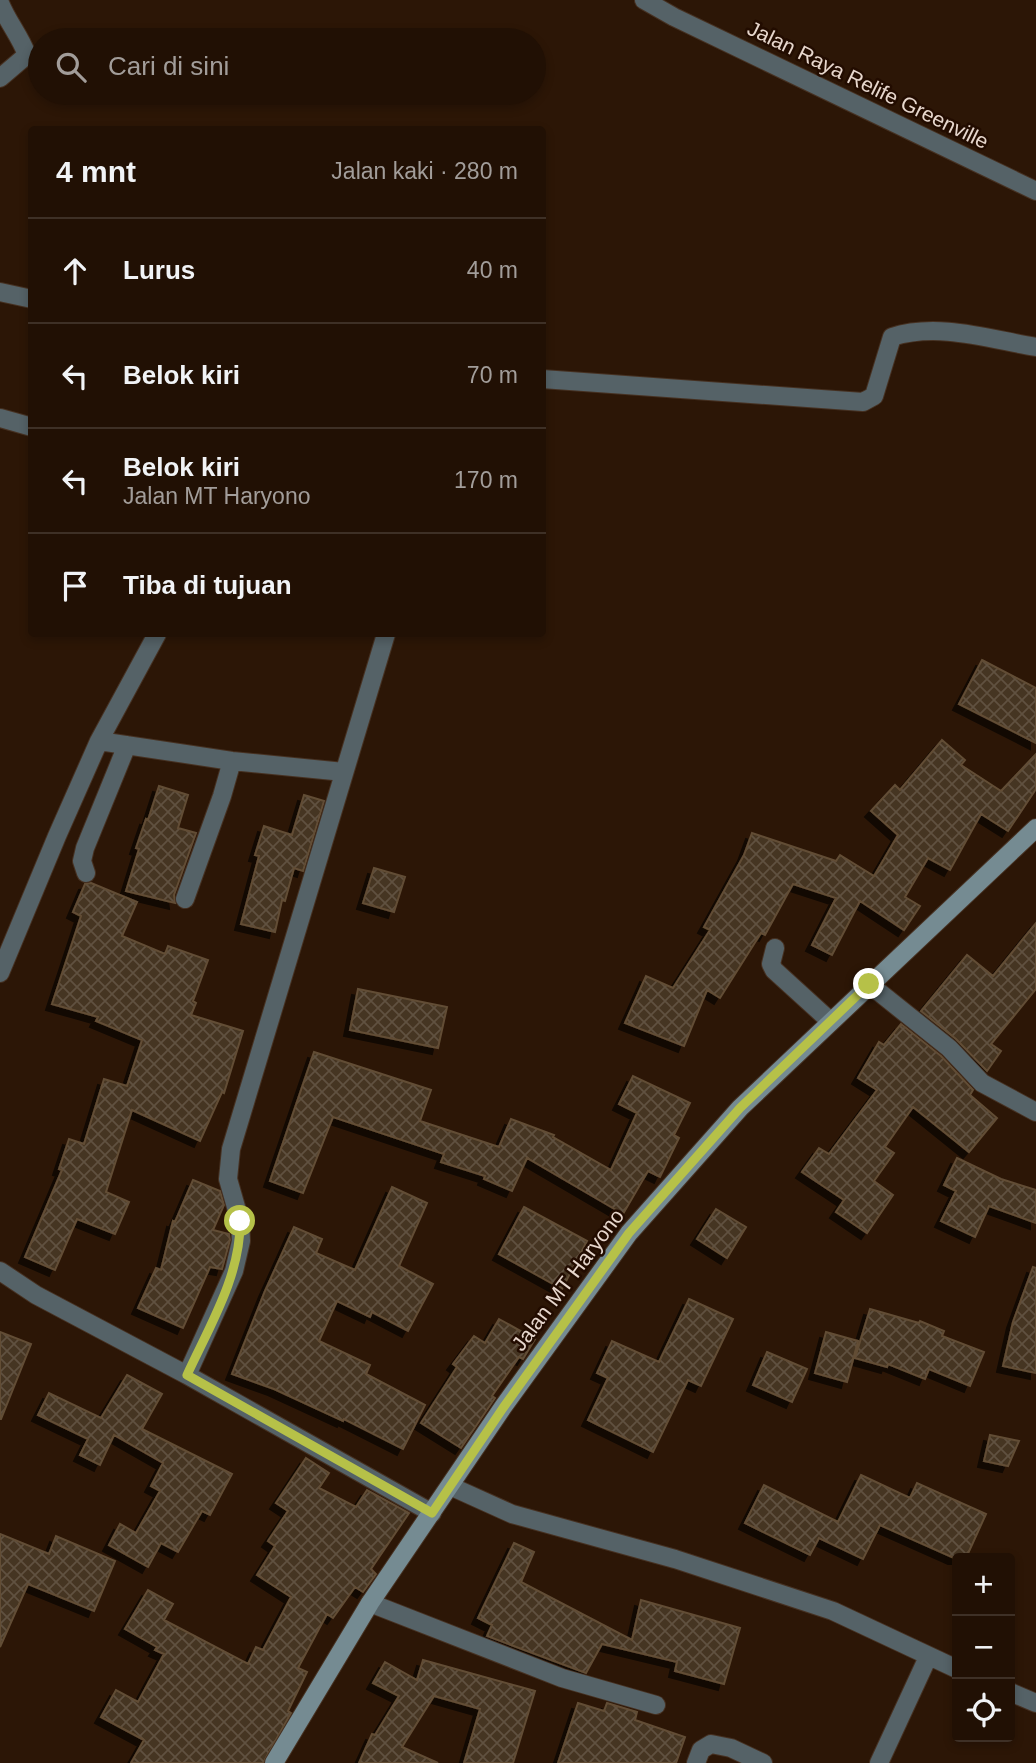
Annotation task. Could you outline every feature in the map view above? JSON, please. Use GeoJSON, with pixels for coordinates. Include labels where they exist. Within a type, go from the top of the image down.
{"type":"FeatureCollection","features":[{"type":"Feature","properties":{"kind":"main road","name":"Jalan MT Haryono"},"geometry":{"type":"LineString","coordinates":[[274,1763],[370,1603],[503,1408],[629,1233],[740,1108],[1036,828]]}},
{"type":"Feature","properties":{"kind":"street","name":"Jalan Raya Relife Greenville"},"geometry":{"type":"LineString","coordinates":[[644,0],[866,111],[1036,191]]}},
{"type":"Feature","properties":{"kind":"street"},"geometry":{"type":"LineString","coordinates":[[0,3],[27,55],[0,78]]}},
{"type":"Feature","properties":{"kind":"street"},"geometry":{"type":"LineString","coordinates":[[0,292],[28,298]]}},
{"type":"Feature","properties":{"kind":"street"},"geometry":{"type":"LineString","coordinates":[[546,382],[863,402],[874,397],[892,337],[911,331],[936,330],[1036,347]]}},
{"type":"Feature","properties":{"kind":"street"},"geometry":{"type":"LineString","coordinates":[[0,418],[28,425]]}},
{"type":"Feature","properties":{"kind":"street"},"geometry":{"type":"LineString","coordinates":[[0,973],[99,741],[155,637]]}},
{"type":"Feature","properties":{"kind":"street"},"geometry":{"type":"LineString","coordinates":[[187,1375],[234,1270],[241,1241],[240,1221],[228,1179],[231,1149],[385,637]]}},
{"type":"Feature","properties":{"kind":"street"},"geometry":{"type":"LineString","coordinates":[[99,741],[232,761],[344,772]]}},
{"type":"Feature","properties":{"kind":"street"},"geometry":{"type":"LineString","coordinates":[[86,873],[82,861],[85,848],[127,745]]}},
{"type":"Feature","properties":{"kind":"street"},"geometry":{"type":"LineString","coordinates":[[185,899],[232,761]]}},
{"type":"Feature","properties":{"kind":"street"},"geometry":{"type":"LineString","coordinates":[[775,948],[771,964],[774,970],[830,1021]]}},
{"type":"Feature","properties":{"kind":"street"},"geometry":{"type":"LineString","coordinates":[[869,984],[949,1048],[982,1083],[1036,1112]]}},
{"type":"Feature","properties":{"kind":"street"},"geometry":{"type":"LineString","coordinates":[[0,1270],[36,1294],[187,1375],[432,1513]]}},
{"type":"Feature","properties":{"kind":"street"},"geometry":{"type":"LineString","coordinates":[[450,1486],[512,1514],[675,1559],[833,1611],[952,1667]]}},
{"type":"Feature","properties":{"kind":"street"},"geometry":{"type":"LineString","coordinates":[[370,1603],[562,1678],[656,1704]]}},
{"type":"Feature","properties":{"kind":"street"},"geometry":{"type":"LineString","coordinates":[[879,1763],[928,1657]]}},
{"type":"Feature","properties":{"kind":"street"},"geometry":{"type":"LineString","coordinates":[[1015,1694],[1036,1703]]}},
{"type":"Feature","properties":{"kind":"street"},"geometry":{"type":"LineString","coordinates":[[696,1763],[701,1750],[711,1744],[731,1748],[763,1763]]}},
{"type":"Feature","properties":{"kind":"building"},"geometry":{"type":"Polygon","coordinates":[[[982,660],[1036,688],[1036,743],[959,704],[982,660]]]}},
{"type":"Feature","properties":{"kind":"building"},"geometry":{"type":"Polygon","coordinates":[[[942,740],[965,760],[961,765],[1001,791],[1036,754],[1036,789],[1008,831],[981,814],[950,870],[928,858],[905,897],[920,906],[904,930],[860,901],[832,955],[812,945],[836,898],[793,884],[765,935],[761,933],[720,998],[707,990],[684,1046],[625,1023],[646,976],[673,988],[710,930],[704,927],[744,855],[752,833],[836,861],[840,855],[874,876],[898,835],[871,811],[895,785],[900,790],[942,740]]]}},
{"type":"Feature","properties":{"kind":"building"},"geometry":{"type":"Polygon","coordinates":[[[159,786],[188,795],[178,828],[196,833],[174,895],[175,903],[126,891],[139,849],[136,848],[159,786]]]}},
{"type":"Feature","properties":{"kind":"building"},"geometry":{"type":"Polygon","coordinates":[[[304,795],[324,801],[303,871],[294,868],[285,901],[282,900],[275,932],[241,924],[259,856],[255,855],[264,826],[292,835],[304,795]]]}},
{"type":"Feature","properties":{"kind":"building"},"geometry":{"type":"Polygon","coordinates":[[[374,868],[405,877],[394,912],[363,903],[374,868]]]}},
{"type":"Feature","properties":{"kind":"building"},"geometry":{"type":"Polygon","coordinates":[[[91,883],[137,902],[122,936],[165,954],[168,946],[208,960],[193,1001],[196,1003],[191,1015],[243,1031],[224,1093],[222,1092],[200,1141],[132,1110],[106,1192],[129,1202],[115,1234],[77,1219],[55,1270],[25,1257],[62,1170],[59,1169],[69,1139],[84,1144],[104,1079],[127,1086],[142,1040],[96,1021],[98,1017],[52,1004],[81,916],[73,912],[85,884],[91,883]]]}},
{"type":"Feature","properties":{"kind":"building"},"geometry":{"type":"Polygon","coordinates":[[[1036,923],[1036,989],[991,1044],[1001,1051],[987,1071],[956,1039],[921,1011],[967,955],[993,976],[1036,923]]]}},
{"type":"Feature","properties":{"kind":"building"},"geometry":{"type":"Polygon","coordinates":[[[358,989],[447,1007],[438,1048],[350,1030],[358,989]]]}},
{"type":"Feature","properties":{"kind":"building"},"geometry":{"type":"Polygon","coordinates":[[[901,1024],[941,1056],[973,1090],[970,1095],[997,1118],[969,1152],[913,1107],[885,1147],[894,1153],[874,1181],[893,1195],[867,1233],[836,1212],[844,1200],[802,1172],[819,1148],[829,1154],[877,1090],[858,1078],[879,1042],[884,1045],[901,1024]]]}},
{"type":"Feature","properties":{"kind":"building"},"geometry":{"type":"Polygon","coordinates":[[[314,1052],[431,1090],[420,1121],[499,1147],[511,1119],[554,1135],[553,1137],[611,1170],[637,1113],[619,1104],[633,1076],[690,1103],[674,1135],[679,1138],[660,1177],[648,1171],[623,1214],[527,1158],[512,1191],[484,1179],[485,1176],[441,1162],[444,1154],[333,1117],[303,1193],[270,1181],[314,1052]]]}},
{"type":"Feature","properties":{"kind":"building"},"geometry":{"type":"Polygon","coordinates":[[[957,1158],[1001,1179],[1036,1190],[1036,1223],[989,1206],[975,1237],[941,1221],[956,1191],[944,1185],[957,1158]]]}},
{"type":"Feature","properties":{"kind":"building"},"geometry":{"type":"Polygon","coordinates":[[[193,1180],[220,1191],[224,1205],[213,1230],[229,1234],[230,1240],[222,1269],[210,1267],[183,1328],[138,1308],[156,1268],[161,1270],[173,1221],[175,1222],[193,1180]]]}},
{"type":"Feature","properties":{"kind":"building"},"geometry":{"type":"Polygon","coordinates":[[[392,1187],[427,1203],[399,1266],[433,1284],[408,1331],[372,1312],[370,1317],[337,1301],[319,1341],[370,1365],[366,1374],[425,1405],[403,1449],[344,1419],[343,1421],[274,1389],[232,1374],[294,1227],[322,1239],[316,1253],[355,1270],[392,1187]]]}},
{"type":"Feature","properties":{"kind":"building"},"geometry":{"type":"Polygon","coordinates":[[[524,1207],[587,1241],[562,1289],[499,1254],[524,1207]]]}},
{"type":"Feature","properties":{"kind":"building"},"geometry":{"type":"Polygon","coordinates":[[[716,1209],[746,1227],[727,1258],[697,1239],[716,1209]]]}},
{"type":"Feature","properties":{"kind":"building"},"geometry":{"type":"Polygon","coordinates":[[[1033,1267],[1036,1268],[1036,1373],[1003,1366],[1013,1322],[1033,1267]]]}},
{"type":"Feature","properties":{"kind":"building"},"geometry":{"type":"Polygon","coordinates":[[[689,1299],[733,1319],[701,1386],[688,1380],[653,1452],[588,1420],[608,1378],[597,1373],[612,1341],[659,1362],[689,1299]]]}},
{"type":"Feature","properties":{"kind":"building"},"geometry":{"type":"Polygon","coordinates":[[[870,1309],[919,1323],[920,1321],[944,1331],[942,1336],[984,1352],[970,1386],[929,1369],[925,1379],[888,1364],[887,1367],[855,1358],[870,1309]]]}},
{"type":"Feature","properties":{"kind":"building"},"geometry":{"type":"Polygon","coordinates":[[[499,1319],[535,1339],[523,1359],[519,1357],[492,1396],[495,1398],[461,1448],[421,1423],[457,1367],[453,1364],[474,1336],[485,1343],[499,1319]]]}},
{"type":"Feature","properties":{"kind":"building"},"geometry":{"type":"Polygon","coordinates":[[[0,1332],[31,1344],[1,1419],[0,1419],[0,1332]]]}},
{"type":"Feature","properties":{"kind":"building"},"geometry":{"type":"Polygon","coordinates":[[[826,1332],[858,1341],[847,1382],[815,1373],[826,1332]]]}},
{"type":"Feature","properties":{"kind":"building"},"geometry":{"type":"Polygon","coordinates":[[[767,1352],[807,1369],[792,1402],[753,1385],[767,1352]]]}},
{"type":"Feature","properties":{"kind":"building"},"geometry":{"type":"Polygon","coordinates":[[[127,1375],[162,1394],[142,1429],[232,1474],[210,1515],[202,1511],[178,1552],[161,1543],[148,1567],[109,1545],[120,1524],[136,1533],[160,1491],[151,1486],[163,1463],[114,1435],[100,1465],[80,1455],[88,1439],[38,1415],[49,1393],[101,1418],[127,1375]]]}},
{"type":"Feature","properties":{"kind":"building"},"geometry":{"type":"Polygon","coordinates":[[[990,1435],[1019,1441],[1008,1466],[984,1461],[990,1435]]]}},
{"type":"Feature","properties":{"kind":"building"},"geometry":{"type":"Polygon","coordinates":[[[306,1458],[329,1473],[319,1488],[356,1507],[367,1490],[409,1513],[371,1569],[376,1574],[363,1592],[355,1587],[333,1618],[327,1614],[298,1668],[307,1672],[288,1711],[291,1713],[263,1763],[131,1763],[144,1740],[101,1717],[116,1690],[138,1702],[164,1654],[155,1650],[157,1647],[125,1629],[148,1590],[173,1604],[164,1620],[248,1664],[256,1647],[263,1650],[291,1597],[257,1575],[275,1546],[268,1541],[288,1511],[276,1503],[306,1458]]]}},
{"type":"Feature","properties":{"kind":"building"},"geometry":{"type":"Polygon","coordinates":[[[861,1475],[910,1498],[917,1483],[986,1514],[968,1553],[952,1553],[952,1557],[880,1525],[863,1559],[819,1538],[810,1555],[745,1523],[764,1485],[838,1522],[861,1475]]]}},
{"type":"Feature","properties":{"kind":"building"},"geometry":{"type":"Polygon","coordinates":[[[0,1534],[49,1554],[56,1536],[115,1561],[94,1611],[28,1584],[0,1647],[0,1534]]]}},
{"type":"Feature","properties":{"kind":"building"},"geometry":{"type":"Polygon","coordinates":[[[514,1543],[534,1552],[521,1582],[632,1640],[641,1600],[740,1628],[724,1684],[675,1671],[677,1662],[602,1644],[586,1673],[487,1636],[492,1625],[478,1618],[514,1543]]]}},
{"type":"Feature","properties":{"kind":"building"},"geometry":{"type":"Polygon","coordinates":[[[423,1660],[535,1691],[513,1763],[464,1763],[480,1709],[434,1696],[402,1747],[438,1763],[359,1763],[372,1734],[375,1735],[399,1696],[373,1683],[385,1662],[417,1680],[423,1660]]]}},
{"type":"Feature","properties":{"kind":"building"},"geometry":{"type":"Polygon","coordinates":[[[578,1703],[604,1711],[607,1703],[637,1712],[635,1720],[685,1737],[676,1763],[558,1763],[578,1703]]]}},
{"type":"Feature","properties":{"kind":"route"},"geometry":{"type":"LineString","coordinates":[[240,1221],[241,1241],[234,1270],[187,1375],[432,1513],[503,1408],[629,1233],[740,1108],[869,984]]}}]}
